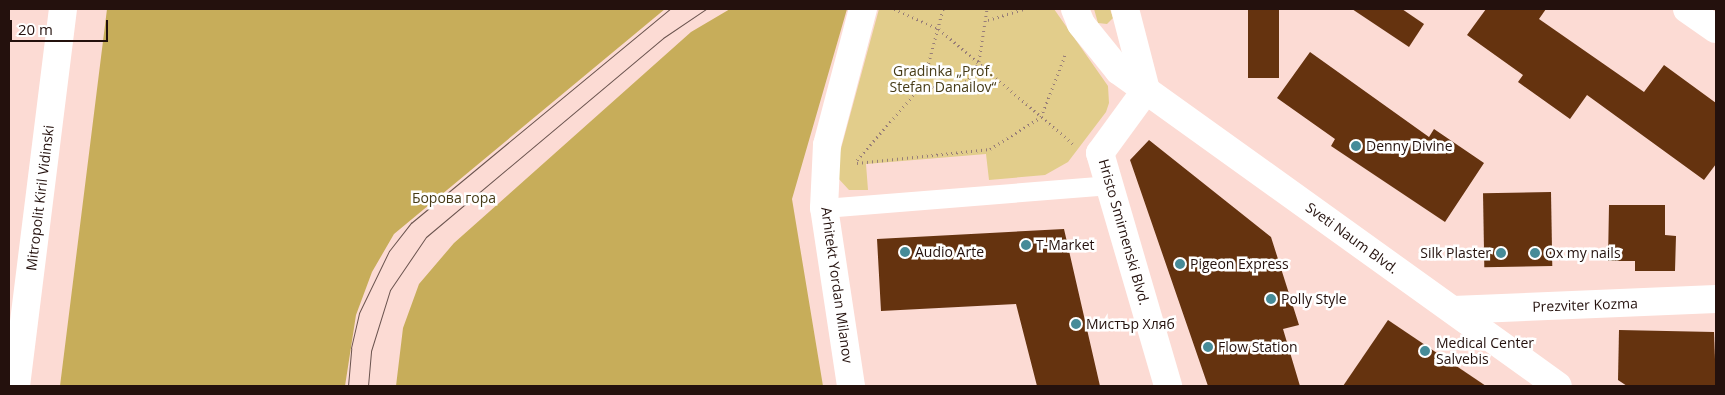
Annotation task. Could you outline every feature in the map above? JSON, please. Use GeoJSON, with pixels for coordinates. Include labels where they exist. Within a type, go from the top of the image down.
{"type":"FeatureCollection","features":[{"type":"Feature","properties":{"kind":"street","name":"Mitropolit Kiril Vidinski"},"geometry":{"type":"LineString","coordinates":[[16,386],[63,9]]}},
{"type":"Feature","properties":{"kind":"street","name":"Arhitekt Yordan Milanov"},"geometry":{"type":"LineString","coordinates":[[851,386],[824,208],[827,145],[864,9]]}},
{"type":"Feature","properties":{"kind":"street","name":"Sveti Naum Blvd."},"geometry":{"type":"LineString","coordinates":[[1075,9],[1081,24],[1119,71],[1558,386]]}},
{"type":"Feature","properties":{"kind":"street"},"geometry":{"type":"LineString","coordinates":[[1125,9],[1146,90]]}},
{"type":"Feature","properties":{"kind":"street"},"geometry":{"type":"LineString","coordinates":[[1687,9],[1716,29]]}},
{"type":"Feature","properties":{"kind":"street","name":"Hristo Smirnenski Blvd."},"geometry":{"type":"LineString","coordinates":[[1146,90],[1100,153],[1168,386]]}},
{"type":"Feature","properties":{"kind":"street","name":"Prezviter Kozma"},"geometry":{"type":"LineString","coordinates":[[1453,310],[1716,300]]}},
{"type":"Feature","properties":{"kind":"lane"},"geometry":{"type":"LineString","coordinates":[[824,208],[1110,185]]}},
{"type":"Feature","properties":{"kind":"path"},"geometry":{"type":"LineString","coordinates":[[894,9],[939,29],[1076,146]]}},
{"type":"Feature","properties":{"kind":"path"},"geometry":{"type":"LineString","coordinates":[[943,9],[939,29],[922,84],[854,164],[990,149],[1041,117],[1068,48]]}},
{"type":"Feature","properties":{"kind":"path"},"geometry":{"type":"LineString","coordinates":[[922,84],[946,91],[958,88],[969,79],[979,62],[988,20],[987,9]]}},
{"type":"Feature","properties":{"kind":"path"},"geometry":{"type":"LineString","coordinates":[[988,20],[1024,9]]}},
{"type":"Feature","properties":{"kind":"green space","name":"Gradinka „Prof. Stefan Danailov“"},"geometry":{"type":"Polygon","coordinates":[[[879,9],[1054,9],[1108,86],[1109,103],[1106,112],[1068,162],[1045,175],[989,180],[986,154],[866,164],[868,190],[849,190],[837,177],[839,156],[879,9]]]}},
{"type":"Feature","properties":{"kind":"green space"},"geometry":{"type":"Polygon","coordinates":[[[1094,9],[1110,9],[1113,18],[1107,24],[1098,23],[1094,9]]]}},
{"type":"Feature","properties":{"kind":"shaded area"},"geometry":{"type":"Polygon","coordinates":[[[107,9],[665,9],[394,234],[372,272],[356,315],[345,386],[60,386],[107,9]]]}},
{"type":"Feature","properties":{"kind":"shaded area"},"geometry":{"type":"Polygon","coordinates":[[[730,9],[847,9],[792,199],[823,386],[396,386],[403,328],[419,284],[454,243],[691,32],[730,9]]]}},
{"type":"Feature","properties":{"kind":"building"},"geometry":{"type":"Polygon","coordinates":[[[1248,9],[1279,9],[1279,78],[1248,78],[1248,9]]]}},
{"type":"Feature","properties":{"kind":"building"},"geometry":{"type":"Polygon","coordinates":[[[1352,9],[1402,9],[1424,24],[1409,47],[1352,9]]]}},
{"type":"Feature","properties":{"kind":"building"},"geometry":{"type":"Polygon","coordinates":[[[1486,9],[1546,9],[1539,19],[1644,92],[1664,65],[1716,103],[1716,164],[1704,180],[1587,95],[1570,119],[1518,82],[1523,75],[1467,35],[1486,9]]]}},
{"type":"Feature","properties":{"kind":"building"},"geometry":{"type":"Polygon","coordinates":[[[1310,52],[1429,137],[1434,129],[1484,163],[1445,222],[1331,146],[1335,139],[1277,98],[1310,52]]]}},
{"type":"Feature","properties":{"kind":"building"},"geometry":{"type":"Polygon","coordinates":[[[1149,140],[1271,237],[1299,325],[1283,329],[1300,386],[1208,386],[1130,160],[1149,140]]]}},
{"type":"Feature","properties":{"kind":"building"},"geometry":{"type":"Polygon","coordinates":[[[1551,192],[1552,266],[1484,267],[1483,193],[1551,192]]]}},
{"type":"Feature","properties":{"kind":"building"},"geometry":{"type":"Polygon","coordinates":[[[1609,205],[1665,205],[1665,235],[1676,236],[1675,271],[1635,271],[1635,261],[1608,261],[1609,205]]]}},
{"type":"Feature","properties":{"kind":"building"},"geometry":{"type":"Polygon","coordinates":[[[1064,229],[1100,386],[1037,386],[1016,304],[881,311],[877,239],[1064,229]]]}},
{"type":"Feature","properties":{"kind":"building"},"geometry":{"type":"Polygon","coordinates":[[[1388,320],[1486,386],[1343,386],[1388,320]]]}},
{"type":"Feature","properties":{"kind":"building"},"geometry":{"type":"Polygon","coordinates":[[[1619,330],[1714,332],[1716,386],[1627,386],[1618,380],[1619,330]]]}},
{"type":"Feature","properties":{"kind":"tram line"},"geometry":{"type":"LineString","coordinates":[[348,386],[351,348],[359,313],[389,251],[411,223],[670,9]]}},
{"type":"Feature","properties":{"kind":"tram line"},"geometry":{"type":"LineString","coordinates":[[368,386],[371,351],[390,290],[426,237],[663,38],[706,9]]}},
{"type":"Feature","properties":{"kind":"place","name":"Denny Divine"},"geometry":{"type":"Point","coordinates":[1356,146]}},
{"type":"Feature","properties":{"kind":"place","name":"T-Market"},"geometry":{"type":"Point","coordinates":[1026,245]}},
{"type":"Feature","properties":{"kind":"place","name":"Audio Arte"},"geometry":{"type":"Point","coordinates":[905,252]}},
{"type":"Feature","properties":{"kind":"place","name":"Silk Plaster"},"geometry":{"type":"Point","coordinates":[1501,253]}},
{"type":"Feature","properties":{"kind":"place","name":"Ox my nails"},"geometry":{"type":"Point","coordinates":[1535,253]}},
{"type":"Feature","properties":{"kind":"place","name":"Pigeon Express"},"geometry":{"type":"Point","coordinates":[1180,264]}},
{"type":"Feature","properties":{"kind":"place","name":"Polly Style"},"geometry":{"type":"Point","coordinates":[1271,299]}},
{"type":"Feature","properties":{"kind":"place","name":"Мистър Хляб"},"geometry":{"type":"Point","coordinates":[1076,324]}},
{"type":"Feature","properties":{"kind":"place","name":"Flow Station"},"geometry":{"type":"Point","coordinates":[1208,347]}},
{"type":"Feature","properties":{"kind":"place","name":"Medical Center Salvebis"},"geometry":{"type":"Point","coordinates":[1425,351]}},
{"type":"Feature","properties":{"kind":"park label","name":"Борова гора"},"geometry":{"type":"Point","coordinates":[454,198]}}]}
